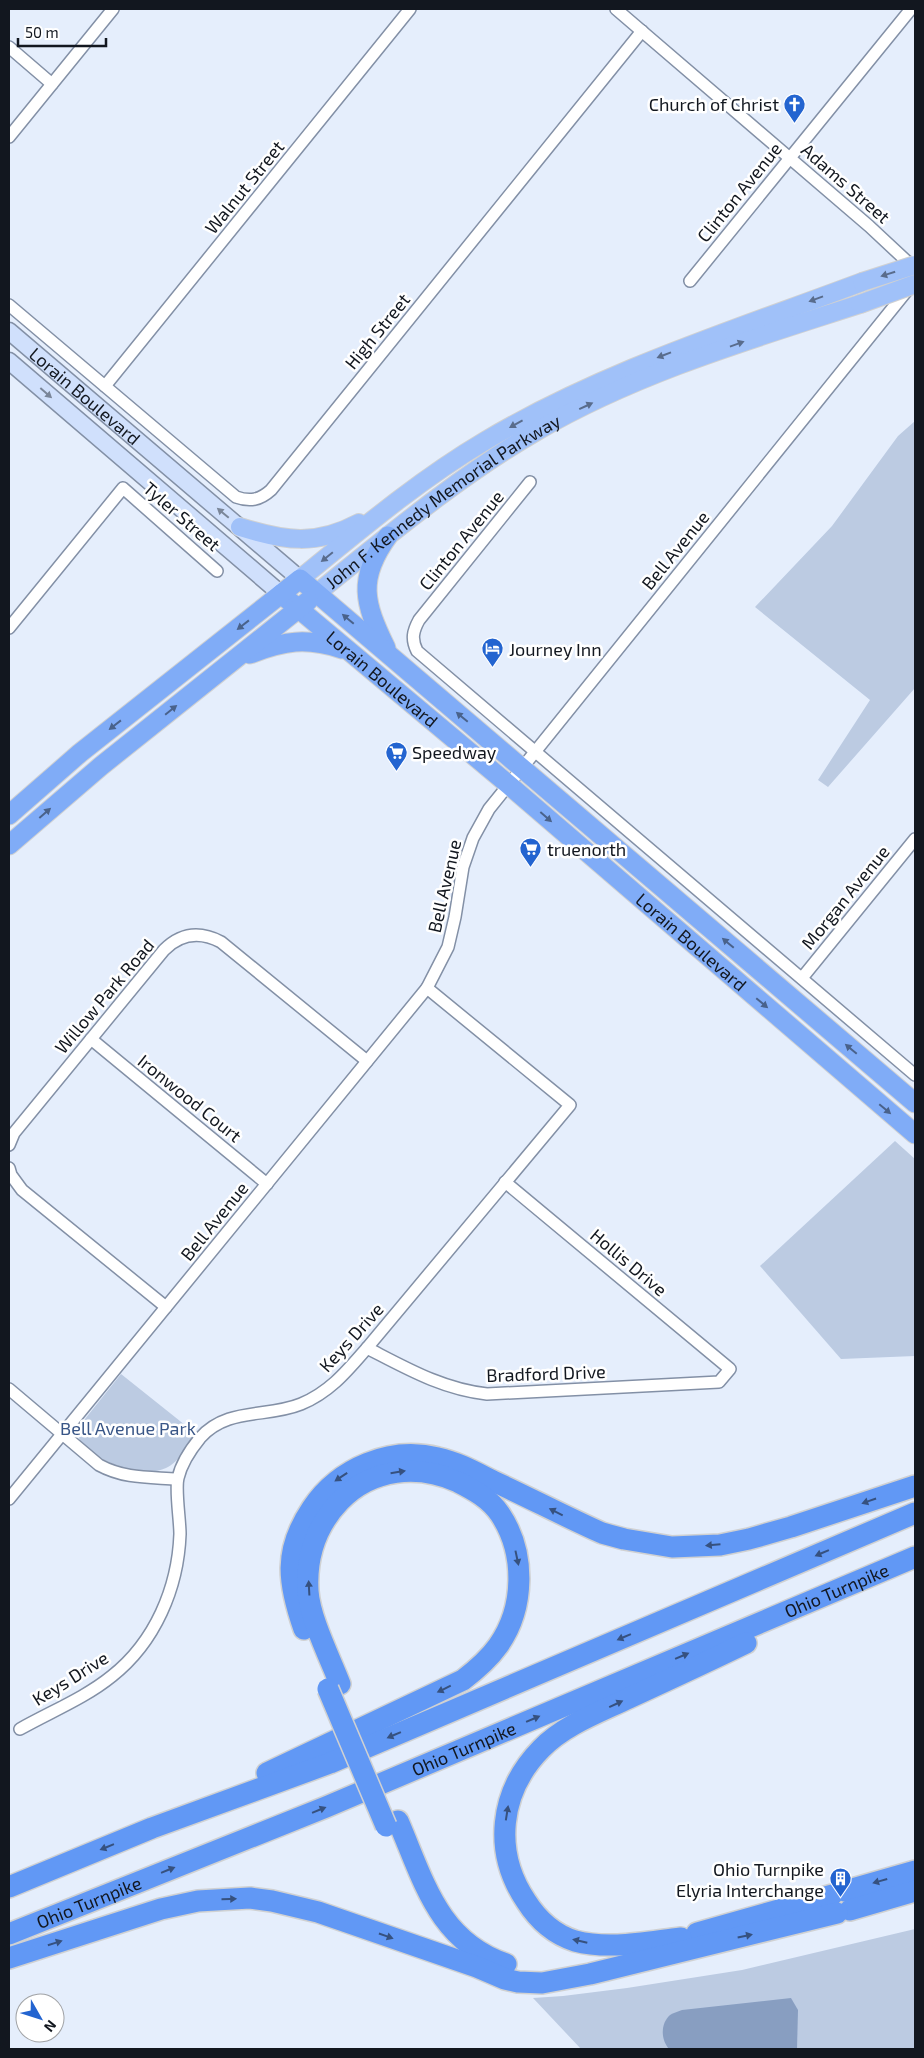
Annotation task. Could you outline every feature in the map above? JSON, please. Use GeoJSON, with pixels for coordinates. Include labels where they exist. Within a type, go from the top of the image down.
{"type":"FeatureCollection","features":[{"type":"Feature","properties":{"kind":"highway"},"geometry":{"type":"LineString","coordinates":[[388,536],[376,552],[369,571],[366,591],[369,611],[389,654]]}},
{"type":"Feature","properties":{"kind":"highway","name":"John F. Kennedy Memorial Parkway"},"geometry":{"type":"LineString","coordinates":[[9,815],[80,753],[300,579]]}},
{"type":"Feature","properties":{"kind":"highway","name":"Lorain Boulevard"},"geometry":{"type":"LineString","coordinates":[[300,579],[915,1103]]}},
{"type":"Feature","properties":{"kind":"highway","name":"John F. Kennedy Memorial Parkway"},"geometry":{"type":"LineString","coordinates":[[9,845],[71,791],[317,593]]}},
{"type":"Feature","properties":{"kind":"highway","name":"Lorain Boulevard"},"geometry":{"type":"LineString","coordinates":[[281,594],[509,785],[915,1134]]}},
{"type":"Feature","properties":{"kind":"highway"},"geometry":{"type":"LineString","coordinates":[[235,659],[277,644],[298,641],[341,649],[361,660]]}},
{"type":"Feature","properties":{"kind":"highway"},"geometry":{"type":"LineString","coordinates":[[915,1486],[749,1539],[720,1545],[672,1547],[624,1539],[602,1533],[465,1467],[438,1458],[403,1455],[359,1466],[337,1479],[318,1498],[304,1520],[295,1542],[290,1581],[294,1600],[334,1687],[392,1823],[432,1900],[445,1922],[470,1946],[498,1961],[530,1969],[563,1968],[681,1938],[841,1902],[915,1891]]}},
{"type":"Feature","properties":{"kind":"highway"},"geometry":{"type":"LineString","coordinates":[[152,1828],[463,1680],[489,1658],[499,1645],[513,1616],[517,1602],[519,1570],[517,1555],[506,1525],[494,1508],[478,1493],[449,1478],[435,1474],[407,1470],[393,1472],[381,1475],[359,1486],[345,1496],[326,1518],[319,1530],[308,1562],[308,1592],[334,1687]]}},
{"type":"Feature","properties":{"kind":"highway"},"geometry":{"type":"LineString","coordinates":[[9,1887],[152,1828],[330,1763],[915,1513]]}},
{"type":"Feature","properties":{"kind":"highway","name":"Ohio Turnpike"},"geometry":{"type":"LineString","coordinates":[[9,1934],[343,1800],[915,1556]]}},
{"type":"Feature","properties":{"kind":"highway"},"geometry":{"type":"LineString","coordinates":[[681,1938],[611,1945],[591,1944],[574,1940],[543,1924],[533,1912],[513,1879],[505,1847],[509,1805],[515,1785],[521,1774],[552,1738],[568,1728],[915,1563]]}},
{"type":"Feature","properties":{"kind":"highway"},"geometry":{"type":"LineString","coordinates":[[392,1823],[406,1876],[424,1914],[436,1932],[477,1967]]}},
{"type":"Feature","properties":{"kind":"highway"},"geometry":{"type":"LineString","coordinates":[[9,1958],[161,1909],[198,1901],[250,1898],[318,1912],[518,1982],[555,1981],[590,1974],[841,1902],[915,1871]]}},
{"type":"Feature","properties":{"kind":"main road","name":"John F. Kennedy Memorial Parkway"},"geometry":{"type":"LineString","coordinates":[[300,579],[391,506],[449,463],[486,440],[586,387],[659,357],[862,282],[915,265]]}},
{"type":"Feature","properties":{"kind":"main road","name":"John F. Kennedy Memorial Parkway"},"geometry":{"type":"LineString","coordinates":[[317,593],[470,474],[538,430],[632,384],[737,344],[860,304],[915,283]]}},
{"type":"Feature","properties":{"kind":"main road","name":"Lorain Boulevard"},"geometry":{"type":"LineString","coordinates":[[9,331],[300,579]]}},
{"type":"Feature","properties":{"kind":"main road","name":"Lorain Boulevard"},"geometry":{"type":"LineString","coordinates":[[9,361],[281,594]]}},
{"type":"Feature","properties":{"kind":"main road"},"geometry":{"type":"LineString","coordinates":[[240,527],[286,539],[310,540],[332,535],[391,506]]}},
{"type":"Feature","properties":{"kind":"street"},"geometry":{"type":"LineString","coordinates":[[9,137],[113,9]]}},
{"type":"Feature","properties":{"kind":"street","name":"Walnut Street"},"geometry":{"type":"LineString","coordinates":[[105,386],[410,9]]}},
{"type":"Feature","properties":{"kind":"street","name":"Adams Street"},"geometry":{"type":"LineString","coordinates":[[616,9],[790,157],[915,269]]}},
{"type":"Feature","properties":{"kind":"street","name":"Clinton Avenue"},"geometry":{"type":"LineString","coordinates":[[690,281],[911,9]]}},
{"type":"Feature","properties":{"kind":"street","name":"High Street"},"geometry":{"type":"LineString","coordinates":[[105,386],[236,497],[254,500],[264,496],[642,31]]}},
{"type":"Feature","properties":{"kind":"street"},"geometry":{"type":"LineString","coordinates":[[9,47],[52,84]]}},
{"type":"Feature","properties":{"kind":"street","name":"Bell Avenue"},"geometry":{"type":"LineString","coordinates":[[9,1499],[427,988],[448,947],[456,917],[463,867],[473,838],[488,811],[915,283]]}},
{"type":"Feature","properties":{"kind":"street","name":"Lorain Boulevard"},"geometry":{"type":"LineString","coordinates":[[9,305],[105,386]]}},
{"type":"Feature","properties":{"kind":"street","name":"Clinton Avenue"},"geometry":{"type":"LineString","coordinates":[[530,482],[419,620],[413,635],[414,644],[418,650],[535,751]]}},
{"type":"Feature","properties":{"kind":"street","name":"Tyler Street"},"geometry":{"type":"LineString","coordinates":[[9,628],[123,488],[217,571]]}},
{"type":"Feature","properties":{"kind":"street"},"geometry":{"type":"LineString","coordinates":[[535,751],[915,1075]]}},
{"type":"Feature","properties":{"kind":"street","name":"Morgan Avenue"},"geometry":{"type":"LineString","coordinates":[[802,978],[915,839]]}},
{"type":"Feature","properties":{"kind":"street","name":"Willow Park Road"},"geometry":{"type":"LineString","coordinates":[[9,1145],[14,1133],[169,944],[184,936],[200,934],[211,936],[221,942],[368,1061]]}},
{"type":"Feature","properties":{"kind":"street","name":"Keys Drive"},"geometry":{"type":"LineString","coordinates":[[20,1729],[111,1677],[132,1658],[150,1635],[164,1607],[176,1562],[180,1535],[177,1479],[187,1458],[201,1438],[219,1422],[241,1414],[281,1410],[300,1404],[318,1396],[341,1378],[570,1105],[427,988]]}},
{"type":"Feature","properties":{"kind":"street","name":"Ironwood Court"},"geometry":{"type":"LineString","coordinates":[[91,1039],[267,1184]]}},
{"type":"Feature","properties":{"kind":"street"},"geometry":{"type":"LineString","coordinates":[[9,1168],[11,1175],[22,1190],[166,1307]]}},
{"type":"Feature","properties":{"kind":"street","name":"Hollis Drive"},"geometry":{"type":"LineString","coordinates":[[505,1182],[730,1368]]}},
{"type":"Feature","properties":{"kind":"street","name":"Bradford Drive"},"geometry":{"type":"LineString","coordinates":[[367,1348],[435,1382],[458,1389],[487,1394],[719,1382],[730,1368]]}},
{"type":"Feature","properties":{"kind":"street"},"geometry":{"type":"LineString","coordinates":[[9,1389],[99,1465],[113,1472],[128,1476],[177,1479]]}},
{"type":"Feature","properties":{"kind":"green space"},"geometry":{"type":"Polygon","coordinates":[[[915,421],[915,688],[828,787],[818,780],[870,700],[755,607],[832,526],[898,436],[915,421]]]}},
{"type":"Feature","properties":{"kind":"green space"},"geometry":{"type":"Polygon","coordinates":[[[895,1141],[915,1159],[915,1356],[841,1359],[760,1266],[895,1141]]]}},
{"type":"Feature","properties":{"kind":"green space","name":"Bell Avenue Park"},"geometry":{"type":"Polygon","coordinates":[[[121,1374],[195,1433],[175,1462],[166,1468],[156,1471],[145,1471],[120,1467],[97,1456],[80,1440],[81,1424],[121,1374]]]}},
{"type":"Feature","properties":{"kind":"green space"},"geometry":{"type":"Polygon","coordinates":[[[915,1929],[915,2049],[581,2049],[533,1998],[627,1988],[742,1970],[915,1929]]]}},
{"type":"Feature","properties":{"kind":"shaded area"},"geometry":{"type":"Polygon","coordinates":[[[791,1998],[798,2010],[797,2049],[669,2049],[664,2041],[664,2023],[670,2015],[681,2010],[791,1998]]]}},
{"type":"Feature","properties":{"kind":"place","name":"Church of Christ"},"geometry":{"type":"Point","coordinates":[795,123]}},
{"type":"Feature","properties":{"kind":"place","name":"Journey Inn"},"geometry":{"type":"Point","coordinates":[493,668]}},
{"type":"Feature","properties":{"kind":"place","name":"Speedway"},"geometry":{"type":"Point","coordinates":[396,771]}},
{"type":"Feature","properties":{"kind":"place","name":"truenorth"},"geometry":{"type":"Point","coordinates":[531,868]}},
{"type":"Feature","properties":{"kind":"place","name":"Ohio Turnpike Elyria Interchange"},"geometry":{"type":"Point","coordinates":[840,1898]}}]}
